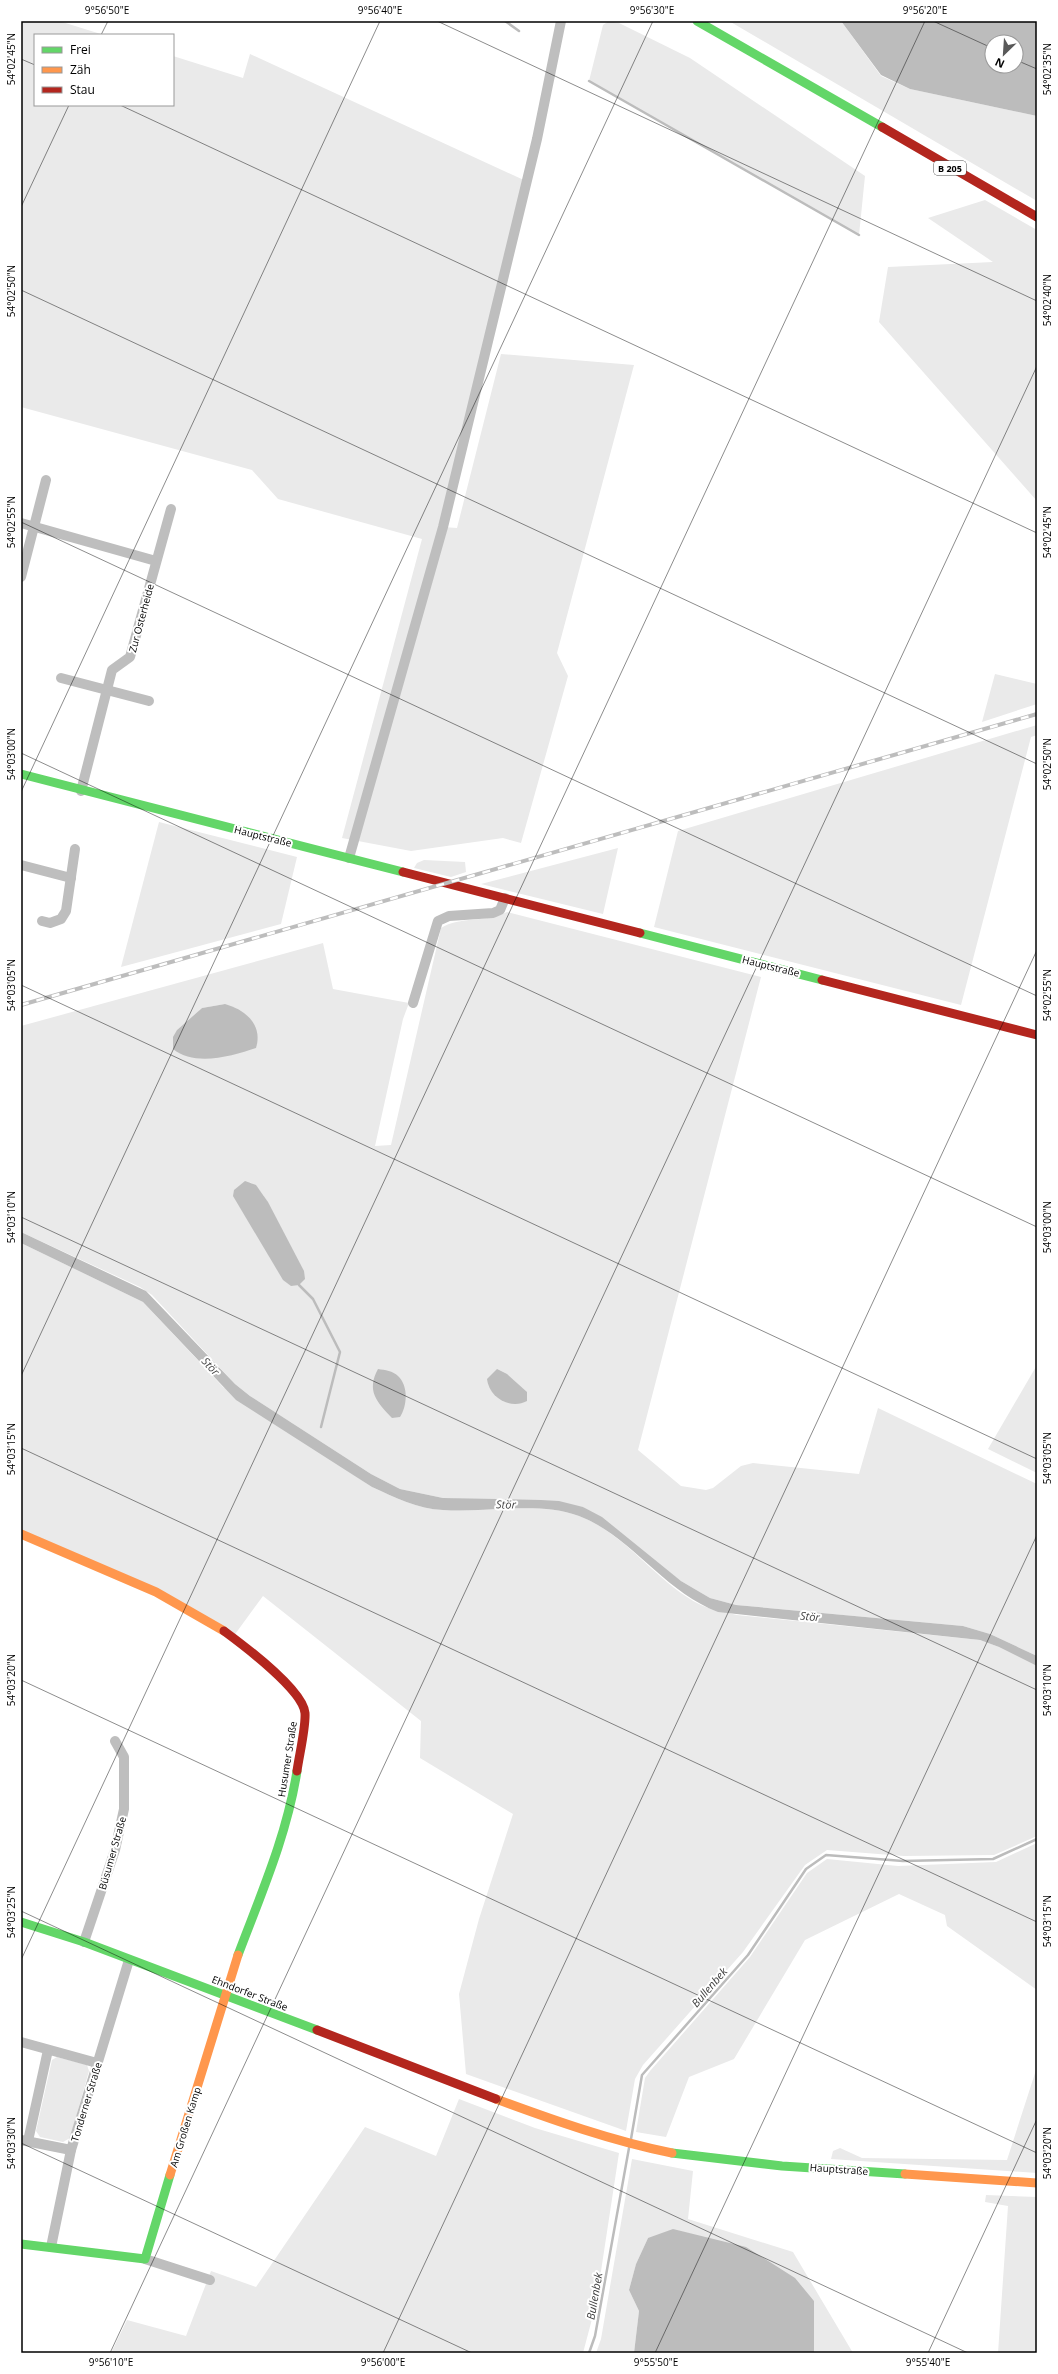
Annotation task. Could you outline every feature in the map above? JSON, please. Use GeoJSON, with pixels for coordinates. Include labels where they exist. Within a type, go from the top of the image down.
{"type":"FeatureCollection","features":[{"type":"Feature","properties":{"kind":"main road","name":"B 205"},"geometry":{"type":"LineString","coordinates":[[698,21],[864,119],[1037,217]]}},
{"type":"Feature","properties":{"kind":"main road","name":"Hauptstraße"},"geometry":{"type":"LineString","coordinates":[[21,774],[81,791],[349,858],[1037,1035]]}},
{"type":"Feature","properties":{"kind":"main road","name":"Husumer Straße"},"geometry":{"type":"LineString","coordinates":[[21,1534],[130,1579],[193,1611],[232,1636],[262,1660],[301,1700],[305,1713],[293,1795],[279,1848],[224,1995]]}},
{"type":"Feature","properties":{"kind":"main road","name":"Ehndorfer Straße"},"geometry":{"type":"LineString","coordinates":[[21,1922],[84,1942],[534,2113],[615,2140]]}},
{"type":"Feature","properties":{"kind":"main road","name":"Am Großen Kamp"},"geometry":{"type":"LineString","coordinates":[[145,2259],[224,1995]]}},
{"type":"Feature","properties":{"kind":"main road","name":"Hauptstraße"},"geometry":{"type":"LineString","coordinates":[[615,2140],[689,2156],[782,2166],[1037,2183]]}},
{"type":"Feature","properties":{"kind":"main road"},"geometry":{"type":"LineString","coordinates":[[21,2244],[145,2259]]}},
{"type":"Feature","properties":{"kind":"street"},"geometry":{"type":"LineString","coordinates":[[349,858],[443,527],[537,139],[561,21]]}},
{"type":"Feature","properties":{"kind":"street"},"geometry":{"type":"LineString","coordinates":[[21,577],[46,480]]}},
{"type":"Feature","properties":{"kind":"street","name":"Zur Osterheide"},"geometry":{"type":"LineString","coordinates":[[81,791],[112,670],[130,657],[171,509]]}},
{"type":"Feature","properties":{"kind":"street"},"geometry":{"type":"LineString","coordinates":[[21,523],[156,561]]}},
{"type":"Feature","properties":{"kind":"street"},"geometry":{"type":"LineString","coordinates":[[61,678],[149,701]]}},
{"type":"Feature","properties":{"kind":"street"},"geometry":{"type":"LineString","coordinates":[[42,921],[50,923],[62,919],[66,911],[75,849]]}},
{"type":"Feature","properties":{"kind":"street"},"geometry":{"type":"LineString","coordinates":[[21,864],[71,878]]}},
{"type":"Feature","properties":{"kind":"street"},"geometry":{"type":"LineString","coordinates":[[413,1003],[438,921],[449,916],[493,913],[500,910],[505,898]]}},
{"type":"Feature","properties":{"kind":"street","name":"Büsumer Straße"},"geometry":{"type":"LineString","coordinates":[[84,1942],[115,1850],[124,1809],[124,1757],[115,1741]]}},
{"type":"Feature","properties":{"kind":"street","name":"Tonderner Straße"},"geometry":{"type":"LineString","coordinates":[[51,2247],[71,2150],[129,1960]]}},
{"type":"Feature","properties":{"kind":"street"},"geometry":{"type":"LineString","coordinates":[[21,2042],[97,2063]]}},
{"type":"Feature","properties":{"kind":"street"},"geometry":{"type":"LineString","coordinates":[[48,2050],[24,2141],[71,2150]]}},
{"type":"Feature","properties":{"kind":"street"},"geometry":{"type":"LineString","coordinates":[[145,2259],[210,2280]]}},
{"type":"Feature","properties":{"kind":"shaded area"},"geometry":{"type":"Polygon","coordinates":[[[21,21],[59,21],[101,34],[34,34],[34,106],[174,106],[174,56],[243,78],[250,54],[526,181],[443,527],[457,528],[501,354],[634,365],[557,653],[568,676],[521,843],[503,838],[411,851],[342,838],[422,539],[278,499],[252,470],[21,407],[21,21]]]}},
{"type":"Feature","properties":{"kind":"shaded area"},"geometry":{"type":"Polygon","coordinates":[[[609,21],[619,23],[690,58],[865,176],[859,235],[589,81],[603,25],[609,21]]]}},
{"type":"Feature","properties":{"kind":"shaded area"},"geometry":{"type":"Polygon","coordinates":[[[729,21],[841,21],[881,76],[910,89],[1037,116],[1037,201],[729,21]]]}},
{"type":"Feature","properties":{"kind":"shaded area"},"geometry":{"type":"Polygon","coordinates":[[[985,200],[1037,230],[1037,501],[879,322],[888,267],[993,262],[928,218],[985,200]]]}},
{"type":"Feature","properties":{"kind":"shaded area"},"geometry":{"type":"Polygon","coordinates":[[[995,674],[1037,684],[1037,704],[982,722],[995,674]]]}},
{"type":"Feature","properties":{"kind":"shaded area"},"geometry":{"type":"Polygon","coordinates":[[[1037,725],[1037,735],[1031,737],[961,1005],[654,927],[678,831],[1037,725]]]}},
{"type":"Feature","properties":{"kind":"shaded area"},"geometry":{"type":"Polygon","coordinates":[[[159,822],[297,857],[281,924],[121,967],[159,822]]]}},
{"type":"Feature","properties":{"kind":"shaded area"},"geometry":{"type":"Polygon","coordinates":[[[618,848],[603,914],[481,884],[618,848]]]}},
{"type":"Feature","properties":{"kind":"shaded area"},"geometry":{"type":"Polygon","coordinates":[[[424,860],[465,862],[466,872],[451,877],[414,868],[417,863],[424,860]]]}},
{"type":"Feature","properties":{"kind":"shaded area"},"geometry":{"type":"Polygon","coordinates":[[[507,912],[761,977],[638,1450],[681,1486],[706,1490],[713,1488],[741,1466],[753,1463],[859,1474],[878,1408],[1037,1484],[1037,1656],[990,1634],[963,1626],[736,1605],[710,1598],[681,1581],[583,1507],[443,1498],[400,1489],[371,1474],[250,1396],[235,1384],[152,1295],[140,1287],[21,1232],[21,1026],[323,943],[333,989],[409,1003],[403,1019],[375,1146],[391,1145],[441,928],[456,922],[499,915],[507,912]],[[225,1004],[202,1008],[177,1030],[225,1004]],[[250,1182],[272,1213],[264,1196],[258,1188],[250,1182]]]}},
{"type":"Feature","properties":{"kind":"shaded area"},"geometry":{"type":"Polygon","coordinates":[[[21,1243],[143,1302],[223,1387],[372,1487],[398,1498],[415,1505],[443,1510],[460,1511],[530,1508],[547,1509],[579,1516],[612,1534],[685,1596],[710,1608],[737,1615],[980,1640],[999,1647],[1037,1666],[1037,1836],[994,1855],[904,1856],[827,1850],[805,1865],[743,1952],[643,2065],[635,2079],[626,2131],[466,2074],[459,1994],[479,1919],[513,1814],[420,1758],[421,1721],[263,1596],[233,1637],[193,1611],[21,1534],[21,1243]]]}},
{"type":"Feature","properties":{"kind":"shaded area"},"geometry":{"type":"Polygon","coordinates":[[[1037,1365],[1037,1473],[988,1449],[1037,1365]]]}},
{"type":"Feature","properties":{"kind":"shaded area"},"geometry":{"type":"Polygon","coordinates":[[[1037,1843],[1037,1990],[947,1926],[945,1915],[899,1894],[805,1940],[734,2059],[689,2077],[666,2137],[636,2132],[645,2078],[750,1957],[807,1873],[827,1859],[898,1866],[996,1862],[1037,1843]]]}},
{"type":"Feature","properties":{"kind":"shaded area"},"geometry":{"type":"Polygon","coordinates":[[[57,2057],[87,2065],[89,2071],[70,2138],[63,2142],[40,2137],[36,2131],[52,2060],[57,2057]]]}},
{"type":"Feature","properties":{"kind":"shaded area"},"geometry":{"type":"Polygon","coordinates":[[[1037,2067],[1037,2173],[831,2159],[833,2151],[840,2148],[862,2158],[1007,2160],[1037,2067]]]}},
{"type":"Feature","properties":{"kind":"shaded area"},"geometry":{"type":"Polygon","coordinates":[[[459,2099],[535,2128],[619,2153],[596,2304],[583,2353],[111,2353],[127,2320],[186,2336],[211,2271],[256,2287],[365,2127],[436,2156],[459,2099]]]}},
{"type":"Feature","properties":{"kind":"shaded area"},"geometry":{"type":"Polygon","coordinates":[[[632,2159],[693,2171],[688,2219],[793,2252],[853,2353],[814,2353],[814,2301],[648,2238],[636,2264],[629,2290],[639,2311],[634,2353],[596,2353],[601,2339],[632,2159]]]}},
{"type":"Feature","properties":{"kind":"shaded area"},"geometry":{"type":"Polygon","coordinates":[[[986,2195],[1037,2197],[1037,2353],[998,2353],[1008,2206],[985,2202],[986,2195]]]}},
{"type":"Feature","properties":{"kind":"water"},"geometry":{"type":"Polygon","coordinates":[[[841,21],[1037,21],[1037,116],[910,89],[881,75],[841,21]]]}},
{"type":"Feature","properties":{"kind":"water"},"geometry":{"type":"Polygon","coordinates":[[[225,1004],[240,1010],[251,1020],[257,1032],[258,1040],[256,1048],[225,1057],[203,1059],[192,1058],[173,1049],[173,1037],[177,1030],[202,1008],[225,1004]]]}},
{"type":"Feature","properties":{"kind":"water"},"geometry":{"type":"Polygon","coordinates":[[[245,1181],[256,1185],[268,1202],[304,1271],[305,1279],[299,1285],[291,1286],[283,1280],[233,1196],[234,1190],[245,1181]]]}},
{"type":"Feature","properties":{"kind":"water","name":"Stör"},"geometry":{"type":"Polygon","coordinates":[[[21,1232],[146,1291],[235,1384],[250,1396],[371,1474],[400,1489],[443,1498],[559,1501],[583,1507],[602,1517],[681,1581],[710,1598],[736,1605],[963,1626],[990,1634],[1037,1656],[1037,1666],[999,1647],[980,1640],[718,1612],[698,1603],[680,1591],[614,1536],[579,1516],[547,1509],[530,1508],[460,1511],[434,1509],[415,1505],[372,1487],[236,1400],[143,1302],[21,1243],[21,1232]]]}},
{"type":"Feature","properties":{"kind":"water"},"geometry":{"type":"Polygon","coordinates":[[[378,1369],[394,1373],[402,1380],[406,1396],[404,1408],[400,1417],[392,1418],[375,1396],[373,1384],[378,1369]]]}},
{"type":"Feature","properties":{"kind":"water"},"geometry":{"type":"Polygon","coordinates":[[[497,1369],[507,1374],[527,1392],[527,1401],[514,1404],[508,1403],[496,1397],[489,1386],[487,1379],[497,1369]]]}},
{"type":"Feature","properties":{"kind":"water"},"geometry":{"type":"Polygon","coordinates":[[[673,2229],[746,2247],[795,2278],[814,2301],[814,2353],[634,2353],[639,2311],[629,2290],[636,2264],[648,2238],[673,2229]]]}},
{"type":"Feature","properties":{"kind":"waterway"},"geometry":{"type":"LineString","coordinates":[[505,21],[519,31]]}},
{"type":"Feature","properties":{"kind":"waterway"},"geometry":{"type":"LineString","coordinates":[[589,81],[859,235]]}},
{"type":"Feature","properties":{"kind":"waterway"},"geometry":{"type":"LineString","coordinates":[[299,1285],[313,1299],[340,1352],[321,1427]]}},
{"type":"Feature","properties":{"kind":"waterway","name":"Bullenbek"},"geometry":{"type":"LineString","coordinates":[[631,2139],[642,2075],[748,1955],[806,1869],[826,1855],[903,1861],[993,1859],[1037,1839]]}},
{"type":"Feature","properties":{"kind":"waterway","name":"Bullenbek"},"geometry":{"type":"LineString","coordinates":[[589,2353],[595,2336],[629,2148]]}},
{"type":"Feature","properties":{"kind":"railway"},"geometry":{"type":"LineString","coordinates":[[21,1005],[1037,714]]}},
{"type":"Feature","properties":{"kind":"traffic: fast"},"geometry":{"type":"LineString","coordinates":[[697,21],[882,127]]}},
{"type":"Feature","properties":{"kind":"traffic: fast"},"geometry":{"type":"LineString","coordinates":[[21,774],[403,872]]}},
{"type":"Feature","properties":{"kind":"traffic: fast"},"geometry":{"type":"LineString","coordinates":[[640,933],[822,980]]}},
{"type":"Feature","properties":{"kind":"traffic: fast"},"geometry":{"type":"LineString","coordinates":[[238,1955],[280,1841],[293,1795],[297,1771]]}},
{"type":"Feature","properties":{"kind":"traffic: fast"},"geometry":{"type":"LineString","coordinates":[[21,1922],[84,1942],[317,2030]]}},
{"type":"Feature","properties":{"kind":"traffic: fast"},"geometry":{"type":"LineString","coordinates":[[672,2153],[782,2166],[905,2174]]}},
{"type":"Feature","properties":{"kind":"traffic: fast"},"geometry":{"type":"LineString","coordinates":[[21,2244],[145,2259],[170,2175]]}},
{"type":"Feature","properties":{"kind":"traffic: slow"},"geometry":{"type":"LineString","coordinates":[[21,1534],[156,1592],[224,1631]]}},
{"type":"Feature","properties":{"kind":"traffic: slow"},"geometry":{"type":"LineString","coordinates":[[170,2175],[238,1955]]}},
{"type":"Feature","properties":{"kind":"traffic: slow"},"geometry":{"type":"LineString","coordinates":[[496,2099],[605,2136],[672,2153]]}},
{"type":"Feature","properties":{"kind":"traffic: slow"},"geometry":{"type":"LineString","coordinates":[[905,2174],[1037,2183]]}},
{"type":"Feature","properties":{"kind":"traffic: jam"},"geometry":{"type":"LineString","coordinates":[[882,127],[1037,217]]}},
{"type":"Feature","properties":{"kind":"traffic: jam"},"geometry":{"type":"LineString","coordinates":[[403,872],[640,933]]}},
{"type":"Feature","properties":{"kind":"traffic: jam"},"geometry":{"type":"LineString","coordinates":[[822,980],[1037,1035]]}},
{"type":"Feature","properties":{"kind":"traffic: jam"},"geometry":{"type":"LineString","coordinates":[[224,1631],[271,1669],[284,1681],[302,1703],[305,1719],[297,1771]]}},
{"type":"Feature","properties":{"kind":"traffic: jam"},"geometry":{"type":"LineString","coordinates":[[317,2030],[496,2099]]}}]}
